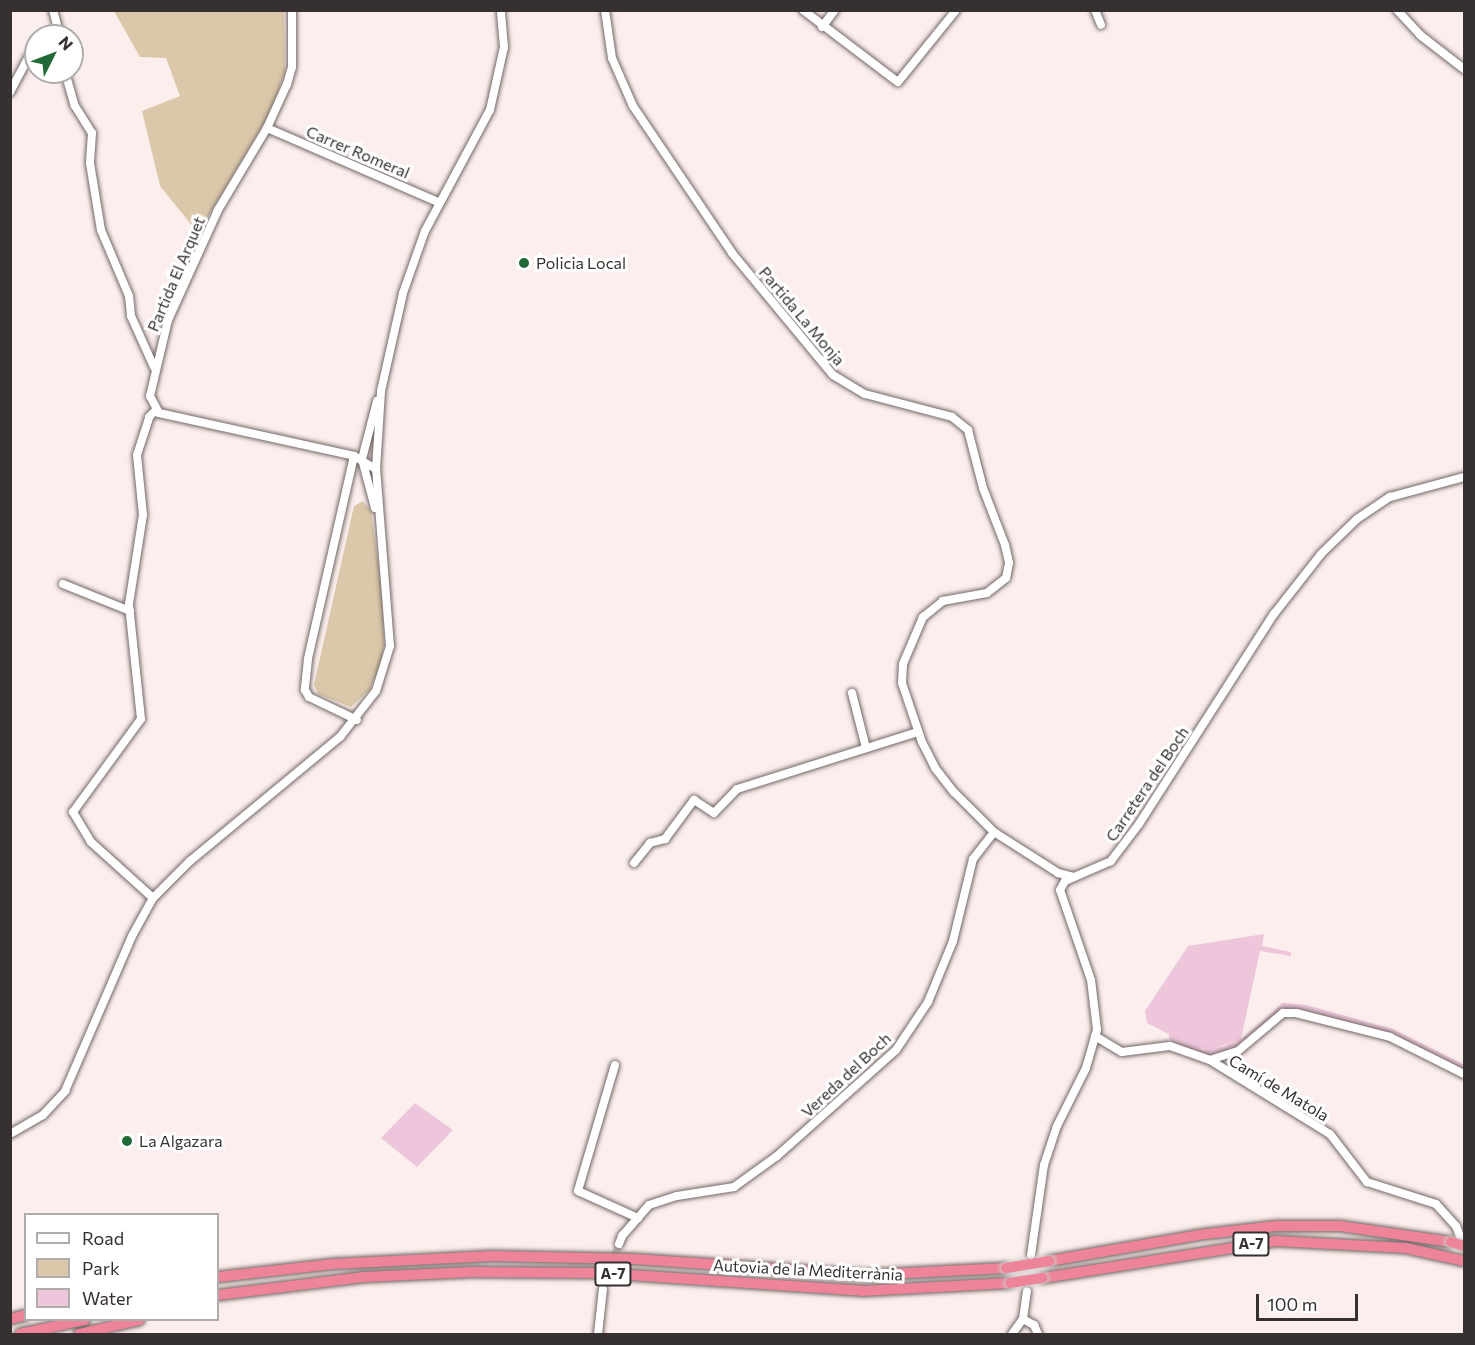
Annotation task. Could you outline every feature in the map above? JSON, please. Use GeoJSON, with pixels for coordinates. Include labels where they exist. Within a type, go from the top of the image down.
{"type":"FeatureCollection","features":[{"type":"Feature","properties":{"kind":"highway","name":"Autovia de la Mediterrània"},"geometry":{"type":"LineString","coordinates":[[219,1277],[333,1264],[492,1256],[624,1258],[867,1275],[1006,1268],[1206,1234],[1277,1226],[1352,1227],[1464,1246]]}},
{"type":"Feature","properties":{"kind":"highway","name":"Autovia de la Mediterrània"},"geometry":{"type":"LineString","coordinates":[[219,1295],[364,1277],[472,1272],[601,1273],[862,1291],[1010,1283],[1276,1241],[1396,1247],[1462,1261]]}},
{"type":"Feature","properties":{"kind":"highway"},"geometry":{"type":"LineString","coordinates":[[219,1300],[230,1293]]}},
{"type":"Feature","properties":{"kind":"highway"},"geometry":{"type":"LineString","coordinates":[[20,1335],[80,1321]]}},
{"type":"Feature","properties":{"kind":"highway"},"geometry":{"type":"LineString","coordinates":[[79,1335],[135,1321]]}},
{"type":"Feature","properties":{"kind":"street","name":"Partida El Arquet"},"geometry":{"type":"LineString","coordinates":[[156,410],[150,396],[168,320],[218,210],[267,128],[292,68],[292,10]]}},
{"type":"Feature","properties":{"kind":"street"},"geometry":{"type":"LineString","coordinates":[[357,720],[309,698],[306,690],[308,659],[358,458],[381,391],[403,292],[438,202],[475,144],[490,110],[504,47],[501,10]]}},
{"type":"Feature","properties":{"kind":"street","name":"Partida La Monja"},"geometry":{"type":"LineString","coordinates":[[605,10],[612,58],[633,106],[732,253],[833,375],[865,394],[952,417],[968,430],[983,488],[1005,545],[1009,563],[1006,578],[987,593],[955,597],[932,608],[917,627],[903,664],[902,683],[918,732]]}},
{"type":"Feature","properties":{"kind":"street"},"geometry":{"type":"LineString","coordinates":[[803,10],[822,27],[898,82],[956,10]]}},
{"type":"Feature","properties":{"kind":"street"},"geometry":{"type":"LineString","coordinates":[[822,27],[835,10]]}},
{"type":"Feature","properties":{"kind":"street"},"geometry":{"type":"LineString","coordinates":[[1095,10],[1101,25]]}},
{"type":"Feature","properties":{"kind":"street"},"geometry":{"type":"LineString","coordinates":[[1397,10],[1420,35],[1464,69]]}},
{"type":"Feature","properties":{"kind":"street"},"geometry":{"type":"LineString","coordinates":[[10,92],[24,66]]}},
{"type":"Feature","properties":{"kind":"street"},"geometry":{"type":"LineString","coordinates":[[69,84],[75,106],[92,133],[90,163],[101,230],[129,296],[131,316],[155,368]]}},
{"type":"Feature","properties":{"kind":"street","name":"Carrer Romeral"},"geometry":{"type":"LineString","coordinates":[[267,128],[438,202]]}},
{"type":"Feature","properties":{"kind":"street"},"geometry":{"type":"LineString","coordinates":[[10,1134],[44,1115],[65,1091],[132,936],[153,898],[190,861],[314,761],[357,720],[376,691],[390,646],[376,469],[381,391]]}},
{"type":"Feature","properties":{"kind":"street"},"geometry":{"type":"LineString","coordinates":[[153,898],[91,842],[74,812],[141,719],[130,611],[143,514],[137,455],[149,417],[156,410],[358,458],[376,469]]}},
{"type":"Feature","properties":{"kind":"street"},"geometry":{"type":"LineString","coordinates":[[358,458],[379,520]]}},
{"type":"Feature","properties":{"kind":"street","name":"Carretera del Boch"},"geometry":{"type":"LineString","coordinates":[[1074,877],[1111,861],[1139,824],[1274,614],[1321,554],[1357,519],[1390,497],[1464,477]]}},
{"type":"Feature","properties":{"kind":"street"},"geometry":{"type":"LineString","coordinates":[[63,584],[130,611]]}},
{"type":"Feature","properties":{"kind":"street"},"geometry":{"type":"LineString","coordinates":[[852,693],[866,748]]}},
{"type":"Feature","properties":{"kind":"street"},"geometry":{"type":"LineString","coordinates":[[634,864],[650,843],[665,839],[694,800],[714,813],[737,789],[918,732],[935,768],[994,832],[1058,873],[1074,877]]}},
{"type":"Feature","properties":{"kind":"street","name":"Vereda del Boch"},"geometry":{"type":"LineString","coordinates":[[619,1244],[649,1205],[668,1199],[734,1187],[777,1156],[896,1050],[928,1002],[953,941],[973,859],[994,832]]}},
{"type":"Feature","properties":{"kind":"street"},"geometry":{"type":"LineString","coordinates":[[1031,1256],[1044,1165],[1057,1126],[1086,1068],[1095,1036],[1091,980],[1060,890],[1065,880],[1074,877]]}},
{"type":"Feature","properties":{"kind":"street"},"geometry":{"type":"LineString","coordinates":[[1210,1060],[1238,1051],[1283,1012],[1296,1013],[1390,1037],[1464,1074]]}},
{"type":"Feature","properties":{"kind":"street","name":"Camí de Matola"},"geometry":{"type":"LineString","coordinates":[[1095,1036],[1122,1052],[1170,1046],[1210,1060],[1330,1134],[1367,1182],[1436,1204],[1456,1226],[1464,1246]]}},
{"type":"Feature","properties":{"kind":"street"},"geometry":{"type":"LineString","coordinates":[[615,1065],[578,1191],[638,1218]]}},
{"type":"Feature","properties":{"kind":"street"},"geometry":{"type":"LineString","coordinates":[[598,1335],[603,1289]]}},
{"type":"Feature","properties":{"kind":"street"},"geometry":{"type":"LineString","coordinates":[[1012,1335],[1023,1320],[1027,1291]]}},
{"type":"Feature","properties":{"kind":"street"},"geometry":{"type":"LineString","coordinates":[[1023,1320],[1034,1325],[1038,1335]]}},
{"type":"Feature","properties":{"kind":"green space"},"geometry":{"type":"Polygon","coordinates":[[[114,11],[284,11],[285,72],[269,115],[198,233],[160,186],[142,111],[180,96],[166,58],[140,57],[114,11]]]}},
{"type":"Feature","properties":{"kind":"green space"},"geometry":{"type":"Polygon","coordinates":[[[363,501],[371,511],[382,590],[384,643],[381,664],[369,690],[351,707],[318,694],[314,685],[354,506],[363,501]]]}},
{"type":"Feature","properties":{"kind":"water"},"geometry":{"type":"Polygon","coordinates":[[[1264,934],[1262,946],[1291,952],[1291,956],[1260,951],[1241,1039],[1209,1050],[1190,1045],[1147,1023],[1145,1011],[1188,946],[1264,934]]]}},
{"type":"Feature","properties":{"kind":"water"},"geometry":{"type":"Polygon","coordinates":[[[415,1103],[453,1130],[417,1167],[381,1138],[415,1103]]]}},
{"type":"Feature","properties":{"kind":"waterway"},"geometry":{"type":"LineString","coordinates":[[1173,1037],[1203,1054],[1225,1050],[1244,1042],[1284,1007],[1306,1009],[1392,1033],[1464,1069]]}},
{"type":"Feature","properties":{"kind":"tunnel"},"geometry":{"type":"LineString","coordinates":[[603,1289],[619,1244]]}},
{"type":"Feature","properties":{"kind":"place","name":"Policia Local"},"geometry":{"type":"Point","coordinates":[524,263]}},
{"type":"Feature","properties":{"kind":"place","name":"La Algazara"},"geometry":{"type":"Point","coordinates":[127,1141]}}]}
